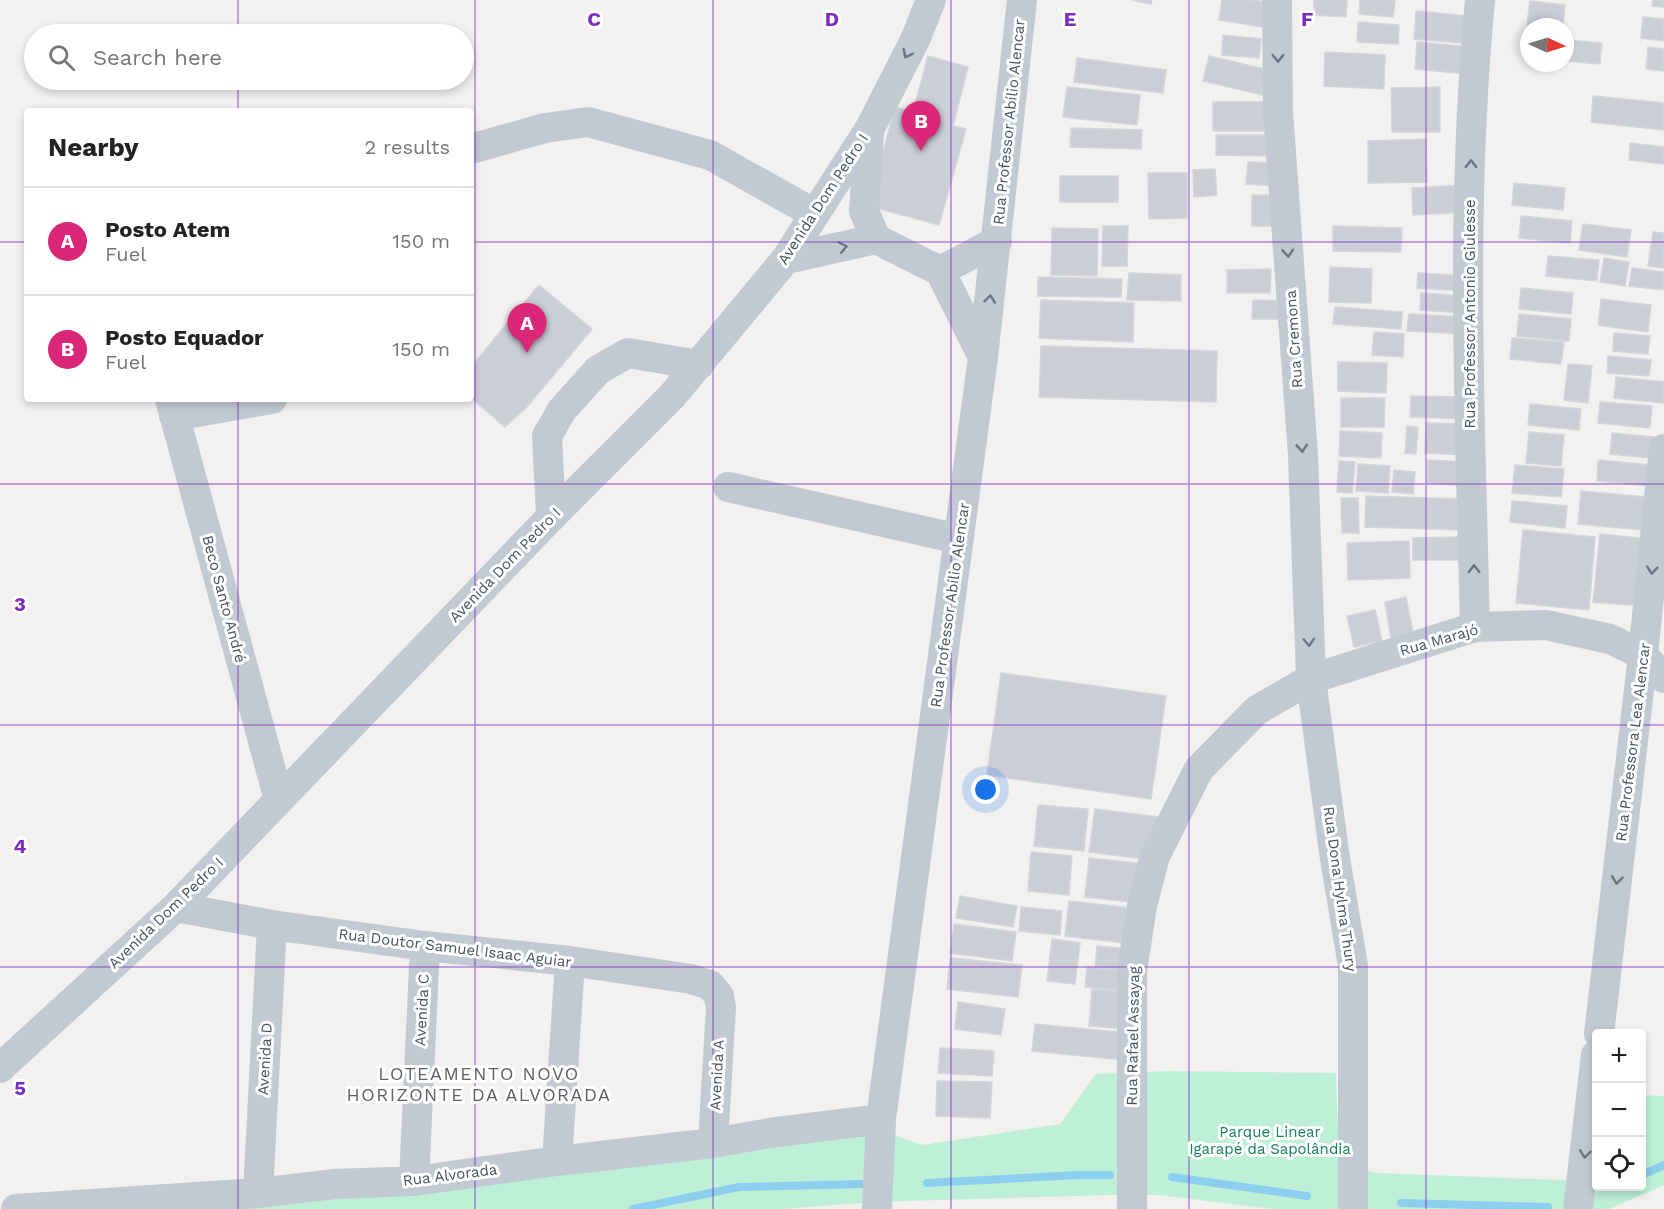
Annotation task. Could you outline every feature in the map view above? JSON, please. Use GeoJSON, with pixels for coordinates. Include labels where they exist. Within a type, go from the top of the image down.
{"type":"FeatureCollection","features":[{"type":"Feature","properties":{"kind":"street","name":"Avenida Dom Pedro I"},"geometry":{"type":"LineString","coordinates":[[4,1052],[176,907],[551,517],[672,396],[786,259],[870,128],[915,40],[931,0]]}},
{"type":"Feature","properties":{"kind":"street","name":"Rua Professor Abílio Alencar"},"geometry":{"type":"LineString","coordinates":[[877,1209],[881,1119],[983,357],[1022,0]]}},
{"type":"Feature","properties":{"kind":"street","name":"Rua Cremona"},"geometry":{"type":"LineString","coordinates":[[1277,0],[1278,112],[1303,454],[1311,679]]}},
{"type":"Feature","properties":{"kind":"street","name":"Rua Professor Antonio Giulesse"},"geometry":{"type":"LineString","coordinates":[[1475,627],[1467,324],[1472,81],[1480,0]]}},
{"type":"Feature","properties":{"kind":"street"},"geometry":{"type":"LineString","coordinates":[[474,148],[545,128],[588,122],[710,155],[815,214]]}},
{"type":"Feature","properties":{"kind":"street"},"geometry":{"type":"LineString","coordinates":[[870,128],[864,211],[876,239]]}},
{"type":"Feature","properties":{"kind":"street"},"geometry":{"type":"LineString","coordinates":[[786,259],[876,239],[940,271],[983,357]]}},
{"type":"Feature","properties":{"kind":"street"},"geometry":{"type":"LineString","coordinates":[[940,271],[997,241]]}},
{"type":"Feature","properties":{"kind":"street"},"geometry":{"type":"LineString","coordinates":[[551,517],[547,436],[562,410],[598,370],[628,353],[699,364]]}},
{"type":"Feature","properties":{"kind":"street"},"geometry":{"type":"LineString","coordinates":[[172,408],[239,402]]}},
{"type":"Feature","properties":{"kind":"street","name":"Beco Santo André"},"geometry":{"type":"LineString","coordinates":[[172,408],[279,800]]}},
{"type":"Feature","properties":{"kind":"street","name":"Rua Professora Lea Alencar"},"geometry":{"type":"LineString","coordinates":[[1600,1029],[1643,655],[1664,449]]}},
{"type":"Feature","properties":{"kind":"street"},"geometry":{"type":"LineString","coordinates":[[728,487],[959,539]]}},
{"type":"Feature","properties":{"kind":"street","name":"Rua Marajó"},"geometry":{"type":"LineString","coordinates":[[1311,679],[1475,627],[1546,625],[1610,639],[1643,655],[1664,678]]}},
{"type":"Feature","properties":{"kind":"street","name":"Rua Rafael Assayag"},"geometry":{"type":"LineString","coordinates":[[1132,1209],[1132,971],[1142,906],[1155,856],[1198,769],[1257,710],[1311,679]]}},
{"type":"Feature","properties":{"kind":"street","name":"Rua Dona Hylma Thury"},"geometry":{"type":"LineString","coordinates":[[1311,679],[1334,852],[1353,966],[1353,1209]]}},
{"type":"Feature","properties":{"kind":"street","name":"Rua Doutor Samuel Isaac Aguiar"},"geometry":{"type":"LineString","coordinates":[[176,907],[272,925],[425,946],[570,961],[691,979],[710,985],[719,996],[721,1007]]}},
{"type":"Feature","properties":{"kind":"street","name":"Avenida D"},"geometry":{"type":"LineString","coordinates":[[258,1193],[272,925]]}},
{"type":"Feature","properties":{"kind":"street","name":"Avenida C"},"geometry":{"type":"LineString","coordinates":[[414,1180],[425,946]]}},
{"type":"Feature","properties":{"kind":"street"},"geometry":{"type":"LineString","coordinates":[[557,1161],[570,961]]}},
{"type":"Feature","properties":{"kind":"street","name":"Avenida A"},"geometry":{"type":"LineString","coordinates":[[713,1143],[721,1007]]}},
{"type":"Feature","properties":{"kind":"street"},"geometry":{"type":"LineString","coordinates":[[1578,1209],[1593,1083]]}},
{"type":"Feature","properties":{"kind":"street","name":"Rua Alvorada"},"geometry":{"type":"LineString","coordinates":[[16,1209],[414,1180],[713,1143],[769,1133],[881,1119]]}},
{"type":"Feature","properties":{"kind":"green space","name":"Parque Linear Igarapé da Sapolândia"},"geometry":{"type":"Polygon","coordinates":[[[1168,1071],[1336,1073],[1339,1165],[1378,1173],[1561,1180],[1592,1176],[1592,1191],[1646,1191],[1646,1095],[1664,1096],[1664,1185],[1609,1209],[1272,1209],[1159,1195],[1113,1195],[874,1202],[782,1209],[109,1209],[867,1126],[922,1145],[1060,1124],[1096,1074],[1168,1071]]]}},
{"type":"Feature","properties":{"kind":"building"},"geometry":{"type":"Polygon","coordinates":[[[1132,0],[1152,0],[1151,4],[1132,0]]]}},
{"type":"Feature","properties":{"kind":"building"},"geometry":{"type":"Polygon","coordinates":[[[1222,0],[1253,0],[1272,3],[1268,28],[1219,20],[1222,0]]]}},
{"type":"Feature","properties":{"kind":"building"},"geometry":{"type":"Polygon","coordinates":[[[1314,0],[1347,0],[1346,17],[1314,15],[1314,0]]]}},
{"type":"Feature","properties":{"kind":"building"},"geometry":{"type":"Polygon","coordinates":[[[1360,0],[1395,0],[1393,17],[1359,14],[1360,0]]]}},
{"type":"Feature","properties":{"kind":"building"},"geometry":{"type":"Polygon","coordinates":[[[1653,0],[1664,0],[1664,7],[1652,6],[1653,0]]]}},
{"type":"Feature","properties":{"kind":"building"},"geometry":{"type":"Polygon","coordinates":[[[1530,1],[1565,5],[1564,18],[1528,18],[1530,1]]]}},
{"type":"Feature","properties":{"kind":"building"},"geometry":{"type":"Polygon","coordinates":[[[1416,11],[1478,17],[1475,44],[1414,39],[1416,11]]]}},
{"type":"Feature","properties":{"kind":"building"},"geometry":{"type":"Polygon","coordinates":[[[1643,17],[1664,19],[1664,41],[1641,38],[1643,17]]]}},
{"type":"Feature","properties":{"kind":"building"},"geometry":{"type":"Polygon","coordinates":[[[1358,22],[1399,25],[1398,44],[1357,42],[1358,22]]]}},
{"type":"Feature","properties":{"kind":"building"},"geometry":{"type":"Polygon","coordinates":[[[1223,35],[1261,39],[1259,58],[1222,55],[1223,35]]]}},
{"type":"Feature","properties":{"kind":"building"},"geometry":{"type":"Polygon","coordinates":[[[1574,41],[1602,43],[1600,64],[1574,62],[1574,41]]]}},
{"type":"Feature","properties":{"kind":"building"},"geometry":{"type":"Polygon","coordinates":[[[1417,42],[1479,48],[1476,75],[1415,69],[1417,42]]]}},
{"type":"Feature","properties":{"kind":"building"},"geometry":{"type":"Polygon","coordinates":[[[1648,47],[1664,49],[1664,71],[1646,69],[1648,47]]]}},
{"type":"Feature","properties":{"kind":"building"},"geometry":{"type":"Polygon","coordinates":[[[1325,52],[1385,55],[1384,89],[1324,86],[1325,52]]]}},
{"type":"Feature","properties":{"kind":"building"},"geometry":{"type":"Polygon","coordinates":[[[928,56],[968,67],[953,126],[966,129],[939,225],[869,206],[895,107],[913,112],[928,56]]]}},
{"type":"Feature","properties":{"kind":"building"},"geometry":{"type":"Polygon","coordinates":[[[1209,56],[1269,70],[1263,95],[1203,81],[1209,56]]]}},
{"type":"Feature","properties":{"kind":"building"},"geometry":{"type":"Polygon","coordinates":[[[1077,58],[1166,70],[1163,93],[1074,82],[1077,58]]]}},
{"type":"Feature","properties":{"kind":"building"},"geometry":{"type":"Polygon","coordinates":[[[1067,87],[1140,95],[1137,125],[1063,117],[1067,87]]]}},
{"type":"Feature","properties":{"kind":"building"},"geometry":{"type":"Polygon","coordinates":[[[1440,87],[1440,132],[1392,132],[1391,88],[1440,87]]]}},
{"type":"Feature","properties":{"kind":"building"},"geometry":{"type":"Polygon","coordinates":[[[1593,96],[1664,103],[1664,130],[1591,122],[1593,96]]]}},
{"type":"Feature","properties":{"kind":"building"},"geometry":{"type":"Polygon","coordinates":[[[1213,102],[1271,102],[1271,131],[1213,131],[1213,102]]]}},
{"type":"Feature","properties":{"kind":"building"},"geometry":{"type":"Polygon","coordinates":[[[1071,128],[1142,130],[1141,149],[1070,147],[1071,128]]]}},
{"type":"Feature","properties":{"kind":"building"},"geometry":{"type":"Polygon","coordinates":[[[1216,135],[1273,135],[1273,156],[1216,155],[1216,135]]]}},
{"type":"Feature","properties":{"kind":"building"},"geometry":{"type":"Polygon","coordinates":[[[1426,139],[1427,182],[1368,183],[1368,141],[1426,139]]]}},
{"type":"Feature","properties":{"kind":"building"},"geometry":{"type":"Polygon","coordinates":[[[1630,143],[1664,147],[1664,164],[1629,160],[1630,143]]]}},
{"type":"Feature","properties":{"kind":"building"},"geometry":{"type":"Polygon","coordinates":[[[1248,162],[1279,163],[1277,186],[1246,184],[1248,162]]]}},
{"type":"Feature","properties":{"kind":"building"},"geometry":{"type":"Polygon","coordinates":[[[1215,169],[1217,195],[1194,197],[1193,170],[1215,169]]]}},
{"type":"Feature","properties":{"kind":"building"},"geometry":{"type":"Polygon","coordinates":[[[1148,173],[1187,173],[1187,218],[1149,219],[1148,173]]]}},
{"type":"Feature","properties":{"kind":"building"},"geometry":{"type":"Polygon","coordinates":[[[1060,176],[1118,176],[1118,202],[1060,202],[1060,176]]]}},
{"type":"Feature","properties":{"kind":"building"},"geometry":{"type":"Polygon","coordinates":[[[1514,183],[1565,188],[1563,210],[1512,205],[1514,183]]]}},
{"type":"Feature","properties":{"kind":"building"},"geometry":{"type":"Polygon","coordinates":[[[1465,185],[1466,212],[1413,215],[1412,188],[1465,185]]]}},
{"type":"Feature","properties":{"kind":"building"},"geometry":{"type":"Polygon","coordinates":[[[1252,195],[1279,195],[1279,226],[1252,226],[1252,195]]]}},
{"type":"Feature","properties":{"kind":"building"},"geometry":{"type":"Polygon","coordinates":[[[1521,216],[1572,221],[1570,243],[1519,238],[1521,216]]]}},
{"type":"Feature","properties":{"kind":"building"},"geometry":{"type":"Polygon","coordinates":[[[1583,224],[1631,230],[1627,257],[1579,250],[1583,224]]]}},
{"type":"Feature","properties":{"kind":"building"},"geometry":{"type":"Polygon","coordinates":[[[1103,226],[1128,226],[1127,266],[1102,266],[1103,226]]]}},
{"type":"Feature","properties":{"kind":"building"},"geometry":{"type":"Polygon","coordinates":[[[1333,226],[1402,228],[1401,252],[1333,251],[1333,226]]]}},
{"type":"Feature","properties":{"kind":"building"},"geometry":{"type":"Polygon","coordinates":[[[1052,228],[1098,229],[1097,276],[1051,275],[1052,228]]]}},
{"type":"Feature","properties":{"kind":"building"},"geometry":{"type":"Polygon","coordinates":[[[1653,232],[1664,233],[1664,268],[1648,266],[1653,232]]]}},
{"type":"Feature","properties":{"kind":"building"},"geometry":{"type":"Polygon","coordinates":[[[1548,256],[1599,260],[1597,281],[1546,276],[1548,256]]]}},
{"type":"Feature","properties":{"kind":"building"},"geometry":{"type":"Polygon","coordinates":[[[1604,258],[1629,262],[1625,286],[1600,282],[1604,258]]]}},
{"type":"Feature","properties":{"kind":"building"},"geometry":{"type":"Polygon","coordinates":[[[1330,267],[1372,269],[1371,303],[1329,302],[1330,267]]]}},
{"type":"Feature","properties":{"kind":"building"},"geometry":{"type":"Polygon","coordinates":[[[1632,268],[1664,272],[1663,290],[1629,286],[1632,268]]]}},
{"type":"Feature","properties":{"kind":"building"},"geometry":{"type":"Polygon","coordinates":[[[1271,269],[1270,293],[1227,293],[1227,270],[1271,269]]]}},
{"type":"Feature","properties":{"kind":"building"},"geometry":{"type":"Polygon","coordinates":[[[1129,273],[1181,275],[1181,301],[1127,300],[1129,273]]]}},
{"type":"Feature","properties":{"kind":"building"},"geometry":{"type":"Polygon","coordinates":[[[1418,273],[1466,276],[1465,291],[1417,288],[1418,273]]]}},
{"type":"Feature","properties":{"kind":"building"},"geometry":{"type":"Polygon","coordinates":[[[1038,277],[1122,279],[1121,297],[1038,296],[1038,277]]]}},
{"type":"Feature","properties":{"kind":"building"},"geometry":{"type":"Polygon","coordinates":[[[539,285],[592,329],[526,408],[505,427],[474,401],[474,363],[539,285]]]}},
{"type":"Feature","properties":{"kind":"building"},"geometry":{"type":"Polygon","coordinates":[[[1521,288],[1573,293],[1571,314],[1519,309],[1521,288]]]}},
{"type":"Feature","properties":{"kind":"building"},"geometry":{"type":"Polygon","coordinates":[[[1421,293],[1465,296],[1464,313],[1420,310],[1421,293]]]}},
{"type":"Feature","properties":{"kind":"building"},"geometry":{"type":"Polygon","coordinates":[[[1601,299],[1651,305],[1648,332],[1598,325],[1601,299]]]}},
{"type":"Feature","properties":{"kind":"building"},"geometry":{"type":"Polygon","coordinates":[[[1041,300],[1134,303],[1133,342],[1039,338],[1041,300]]]}},
{"type":"Feature","properties":{"kind":"building"},"geometry":{"type":"Polygon","coordinates":[[[1253,300],[1289,301],[1288,319],[1252,319],[1253,300]]]}},
{"type":"Feature","properties":{"kind":"building"},"geometry":{"type":"Polygon","coordinates":[[[1335,307],[1402,312],[1401,329],[1333,324],[1335,307]]]}},
{"type":"Feature","properties":{"kind":"building"},"geometry":{"type":"Polygon","coordinates":[[[1409,314],[1465,317],[1463,334],[1407,331],[1409,314]]]}},
{"type":"Feature","properties":{"kind":"building"},"geometry":{"type":"Polygon","coordinates":[[[1519,314],[1571,319],[1569,341],[1517,336],[1519,314]]]}},
{"type":"Feature","properties":{"kind":"building"},"geometry":{"type":"Polygon","coordinates":[[[1374,332],[1404,334],[1403,357],[1372,355],[1374,332]]]}},
{"type":"Feature","properties":{"kind":"building"},"geometry":{"type":"Polygon","coordinates":[[[1614,333],[1650,336],[1648,354],[1613,351],[1614,333]]]}},
{"type":"Feature","properties":{"kind":"building"},"geometry":{"type":"Polygon","coordinates":[[[1512,338],[1564,342],[1561,364],[1510,359],[1512,338]]]}},
{"type":"Feature","properties":{"kind":"building"},"geometry":{"type":"Polygon","coordinates":[[[1041,346],[1217,351],[1216,402],[1039,397],[1041,346]]]}},
{"type":"Feature","properties":{"kind":"building"},"geometry":{"type":"Polygon","coordinates":[[[1608,356],[1651,360],[1649,376],[1607,373],[1608,356]]]}},
{"type":"Feature","properties":{"kind":"building"},"geometry":{"type":"Polygon","coordinates":[[[1338,362],[1387,363],[1386,393],[1338,391],[1338,362]]]}},
{"type":"Feature","properties":{"kind":"building"},"geometry":{"type":"Polygon","coordinates":[[[1568,364],[1592,366],[1588,403],[1564,400],[1568,364]]]}},
{"type":"Feature","properties":{"kind":"building"},"geometry":{"type":"Polygon","coordinates":[[[1616,377],[1664,382],[1664,403],[1614,398],[1616,377]]]}},
{"type":"Feature","properties":{"kind":"building"},"geometry":{"type":"Polygon","coordinates":[[[1411,396],[1464,397],[1464,419],[1410,417],[1411,396]]]}},
{"type":"Feature","properties":{"kind":"building"},"geometry":{"type":"Polygon","coordinates":[[[1341,398],[1385,398],[1384,427],[1341,427],[1341,398]]]}},
{"type":"Feature","properties":{"kind":"building"},"geometry":{"type":"Polygon","coordinates":[[[1600,402],[1652,406],[1650,428],[1598,423],[1600,402]]]}},
{"type":"Feature","properties":{"kind":"building"},"geometry":{"type":"Polygon","coordinates":[[[1530,404],[1581,409],[1579,430],[1528,425],[1530,404]]]}},
{"type":"Feature","properties":{"kind":"building"},"geometry":{"type":"Polygon","coordinates":[[[1426,423],[1466,424],[1465,455],[1425,453],[1426,423]]]}},
{"type":"Feature","properties":{"kind":"building"},"geometry":{"type":"Polygon","coordinates":[[[1407,426],[1418,427],[1416,454],[1405,453],[1407,426]]]}},
{"type":"Feature","properties":{"kind":"building"},"geometry":{"type":"Polygon","coordinates":[[[1340,431],[1382,433],[1381,458],[1339,456],[1340,431]]]}},
{"type":"Feature","properties":{"kind":"building"},"geometry":{"type":"Polygon","coordinates":[[[1529,432],[1564,435],[1561,466],[1526,463],[1529,432]]]}},
{"type":"Feature","properties":{"kind":"building"},"geometry":{"type":"Polygon","coordinates":[[[1612,433],[1663,438],[1661,459],[1610,454],[1612,433]]]}},
{"type":"Feature","properties":{"kind":"building"},"geometry":{"type":"Polygon","coordinates":[[[1428,460],[1468,462],[1467,486],[1427,483],[1428,460]]]}},
{"type":"Feature","properties":{"kind":"building"},"geometry":{"type":"Polygon","coordinates":[[[1598,460],[1650,465],[1648,486],[1597,481],[1598,460]]]}},
{"type":"Feature","properties":{"kind":"building"},"geometry":{"type":"Polygon","coordinates":[[[1339,461],[1355,462],[1352,493],[1337,492],[1339,461]]]}},
{"type":"Feature","properties":{"kind":"building"},"geometry":{"type":"Polygon","coordinates":[[[1358,464],[1390,466],[1388,493],[1356,491],[1358,464]]]}},
{"type":"Feature","properties":{"kind":"building"},"geometry":{"type":"Polygon","coordinates":[[[1515,465],[1564,469],[1561,497],[1512,493],[1515,465]]]}},
{"type":"Feature","properties":{"kind":"building"},"geometry":{"type":"Polygon","coordinates":[[[1394,470],[1415,472],[1413,494],[1392,492],[1394,470]]]}},
{"type":"Feature","properties":{"kind":"building"},"geometry":{"type":"Polygon","coordinates":[[[1581,491],[1646,497],[1643,530],[1578,524],[1581,491]]]}},
{"type":"Feature","properties":{"kind":"building"},"geometry":{"type":"Polygon","coordinates":[[[1366,496],[1464,499],[1463,530],[1365,527],[1366,496]]]}},
{"type":"Feature","properties":{"kind":"building"},"geometry":{"type":"Polygon","coordinates":[[[1341,498],[1358,498],[1359,533],[1342,533],[1341,498]]]}},
{"type":"Feature","properties":{"kind":"building"},"geometry":{"type":"Polygon","coordinates":[[[1512,501],[1567,506],[1565,528],[1510,522],[1512,501]]]}},
{"type":"Feature","properties":{"kind":"building"},"geometry":{"type":"Polygon","coordinates":[[[1523,530],[1595,537],[1589,610],[1516,603],[1523,530]]]}},
{"type":"Feature","properties":{"kind":"building"},"geometry":{"type":"Polygon","coordinates":[[[1600,534],[1649,539],[1643,606],[1593,602],[1600,534]]]}},
{"type":"Feature","properties":{"kind":"building"},"geometry":{"type":"Polygon","coordinates":[[[1459,537],[1459,560],[1413,560],[1413,538],[1459,537]]]}},
{"type":"Feature","properties":{"kind":"building"},"geometry":{"type":"Polygon","coordinates":[[[1409,541],[1410,578],[1348,580],[1347,543],[1409,541]]]}},
{"type":"Feature","properties":{"kind":"building"},"geometry":{"type":"Polygon","coordinates":[[[1406,597],[1413,633],[1391,638],[1385,602],[1406,597]]]}},
{"type":"Feature","properties":{"kind":"building"},"geometry":{"type":"Polygon","coordinates":[[[1375,610],[1382,641],[1354,647],[1347,616],[1375,610]]]}},
{"type":"Feature","properties":{"kind":"building"},"geometry":{"type":"Polygon","coordinates":[[[1001,673],[1166,696],[1151,799],[987,775],[1001,673]]]}},
{"type":"Feature","properties":{"kind":"building"},"geometry":{"type":"Polygon","coordinates":[[[1038,805],[1088,809],[1084,851],[1034,846],[1038,805]]]}},
{"type":"Feature","properties":{"kind":"building"},"geometry":{"type":"Polygon","coordinates":[[[1095,809],[1158,817],[1153,860],[1089,852],[1095,809]]]}},
{"type":"Feature","properties":{"kind":"building"},"geometry":{"type":"Polygon","coordinates":[[[1031,852],[1072,856],[1069,895],[1028,891],[1031,852]]]}},
{"type":"Feature","properties":{"kind":"building"},"geometry":{"type":"Polygon","coordinates":[[[1089,858],[1145,864],[1141,903],[1085,897],[1089,858]]]}},
{"type":"Feature","properties":{"kind":"building"},"geometry":{"type":"Polygon","coordinates":[[[960,896],[1017,906],[1013,927],[956,918],[960,896]]]}},
{"type":"Feature","properties":{"kind":"building"},"geometry":{"type":"Polygon","coordinates":[[[1069,901],[1139,909],[1134,944],[1065,936],[1069,901]]]}},
{"type":"Feature","properties":{"kind":"building"},"geometry":{"type":"Polygon","coordinates":[[[1021,907],[1062,911],[1060,935],[1019,931],[1021,907]]]}},
{"type":"Feature","properties":{"kind":"building"},"geometry":{"type":"Polygon","coordinates":[[[954,924],[1016,932],[1012,961],[950,953],[954,924]]]}},
{"type":"Feature","properties":{"kind":"building"},"geometry":{"type":"Polygon","coordinates":[[[1052,939],[1080,943],[1075,984],[1047,981],[1052,939]]]}},
{"type":"Feature","properties":{"kind":"building"},"geometry":{"type":"Polygon","coordinates":[[[1097,946],[1131,949],[1130,970],[1095,968],[1097,946]]]}},
{"type":"Feature","properties":{"kind":"building"},"geometry":{"type":"Polygon","coordinates":[[[950,958],[1022,965],[1018,997],[947,989],[950,958]]]}},
{"type":"Feature","properties":{"kind":"building"},"geometry":{"type":"Polygon","coordinates":[[[1087,967],[1128,971],[1126,991],[1085,987],[1087,967]]]}},
{"type":"Feature","properties":{"kind":"building"},"geometry":{"type":"Polygon","coordinates":[[[1092,989],[1130,993],[1127,1029],[1089,1026],[1092,989]]]}},
{"type":"Feature","properties":{"kind":"building"},"geometry":{"type":"Polygon","coordinates":[[[958,1002],[1005,1009],[1001,1035],[955,1029],[958,1002]]]}},
{"type":"Feature","properties":{"kind":"building"},"geometry":{"type":"Polygon","coordinates":[[[1035,1024],[1127,1033],[1124,1060],[1032,1051],[1035,1024]]]}},
{"type":"Feature","properties":{"kind":"building"},"geometry":{"type":"Polygon","coordinates":[[[940,1048],[994,1051],[992,1076],[938,1073],[940,1048]]]}},
{"type":"Feature","properties":{"kind":"building"},"geometry":{"type":"Polygon","coordinates":[[[937,1081],[992,1082],[990,1118],[936,1116],[937,1081]]]}},
{"type":"Feature","properties":{"kind":"waterway"},"geometry":{"type":"LineString","coordinates":[[1646,1173],[1664,1165]]}},
{"type":"Feature","properties":{"kind":"waterway"},"geometry":{"type":"LineString","coordinates":[[927,1183],[1110,1175]]}},
{"type":"Feature","properties":{"kind":"waterway"},"geometry":{"type":"LineString","coordinates":[[1172,1177],[1307,1196]]}},
{"type":"Feature","properties":{"kind":"waterway"},"geometry":{"type":"LineString","coordinates":[[633,1209],[739,1187],[862,1184]]}},
{"type":"Feature","properties":{"kind":"waterway"},"geometry":{"type":"LineString","coordinates":[[1401,1203],[1548,1207]]}},
{"type":"Feature","properties":{"kind":"place","name":"Posto Equador"},"geometry":{"type":"Point","coordinates":[921,151]}},
{"type":"Feature","properties":{"kind":"place","name":"Posto Atem"},"geometry":{"type":"Point","coordinates":[527,353]}},
{"type":"Feature","properties":{"kind":"district","name":"LOTEAMENTO NOVO HORIZONTE DA ALVORADA"},"geometry":{"type":"Point","coordinates":[479,1083]}}]}
